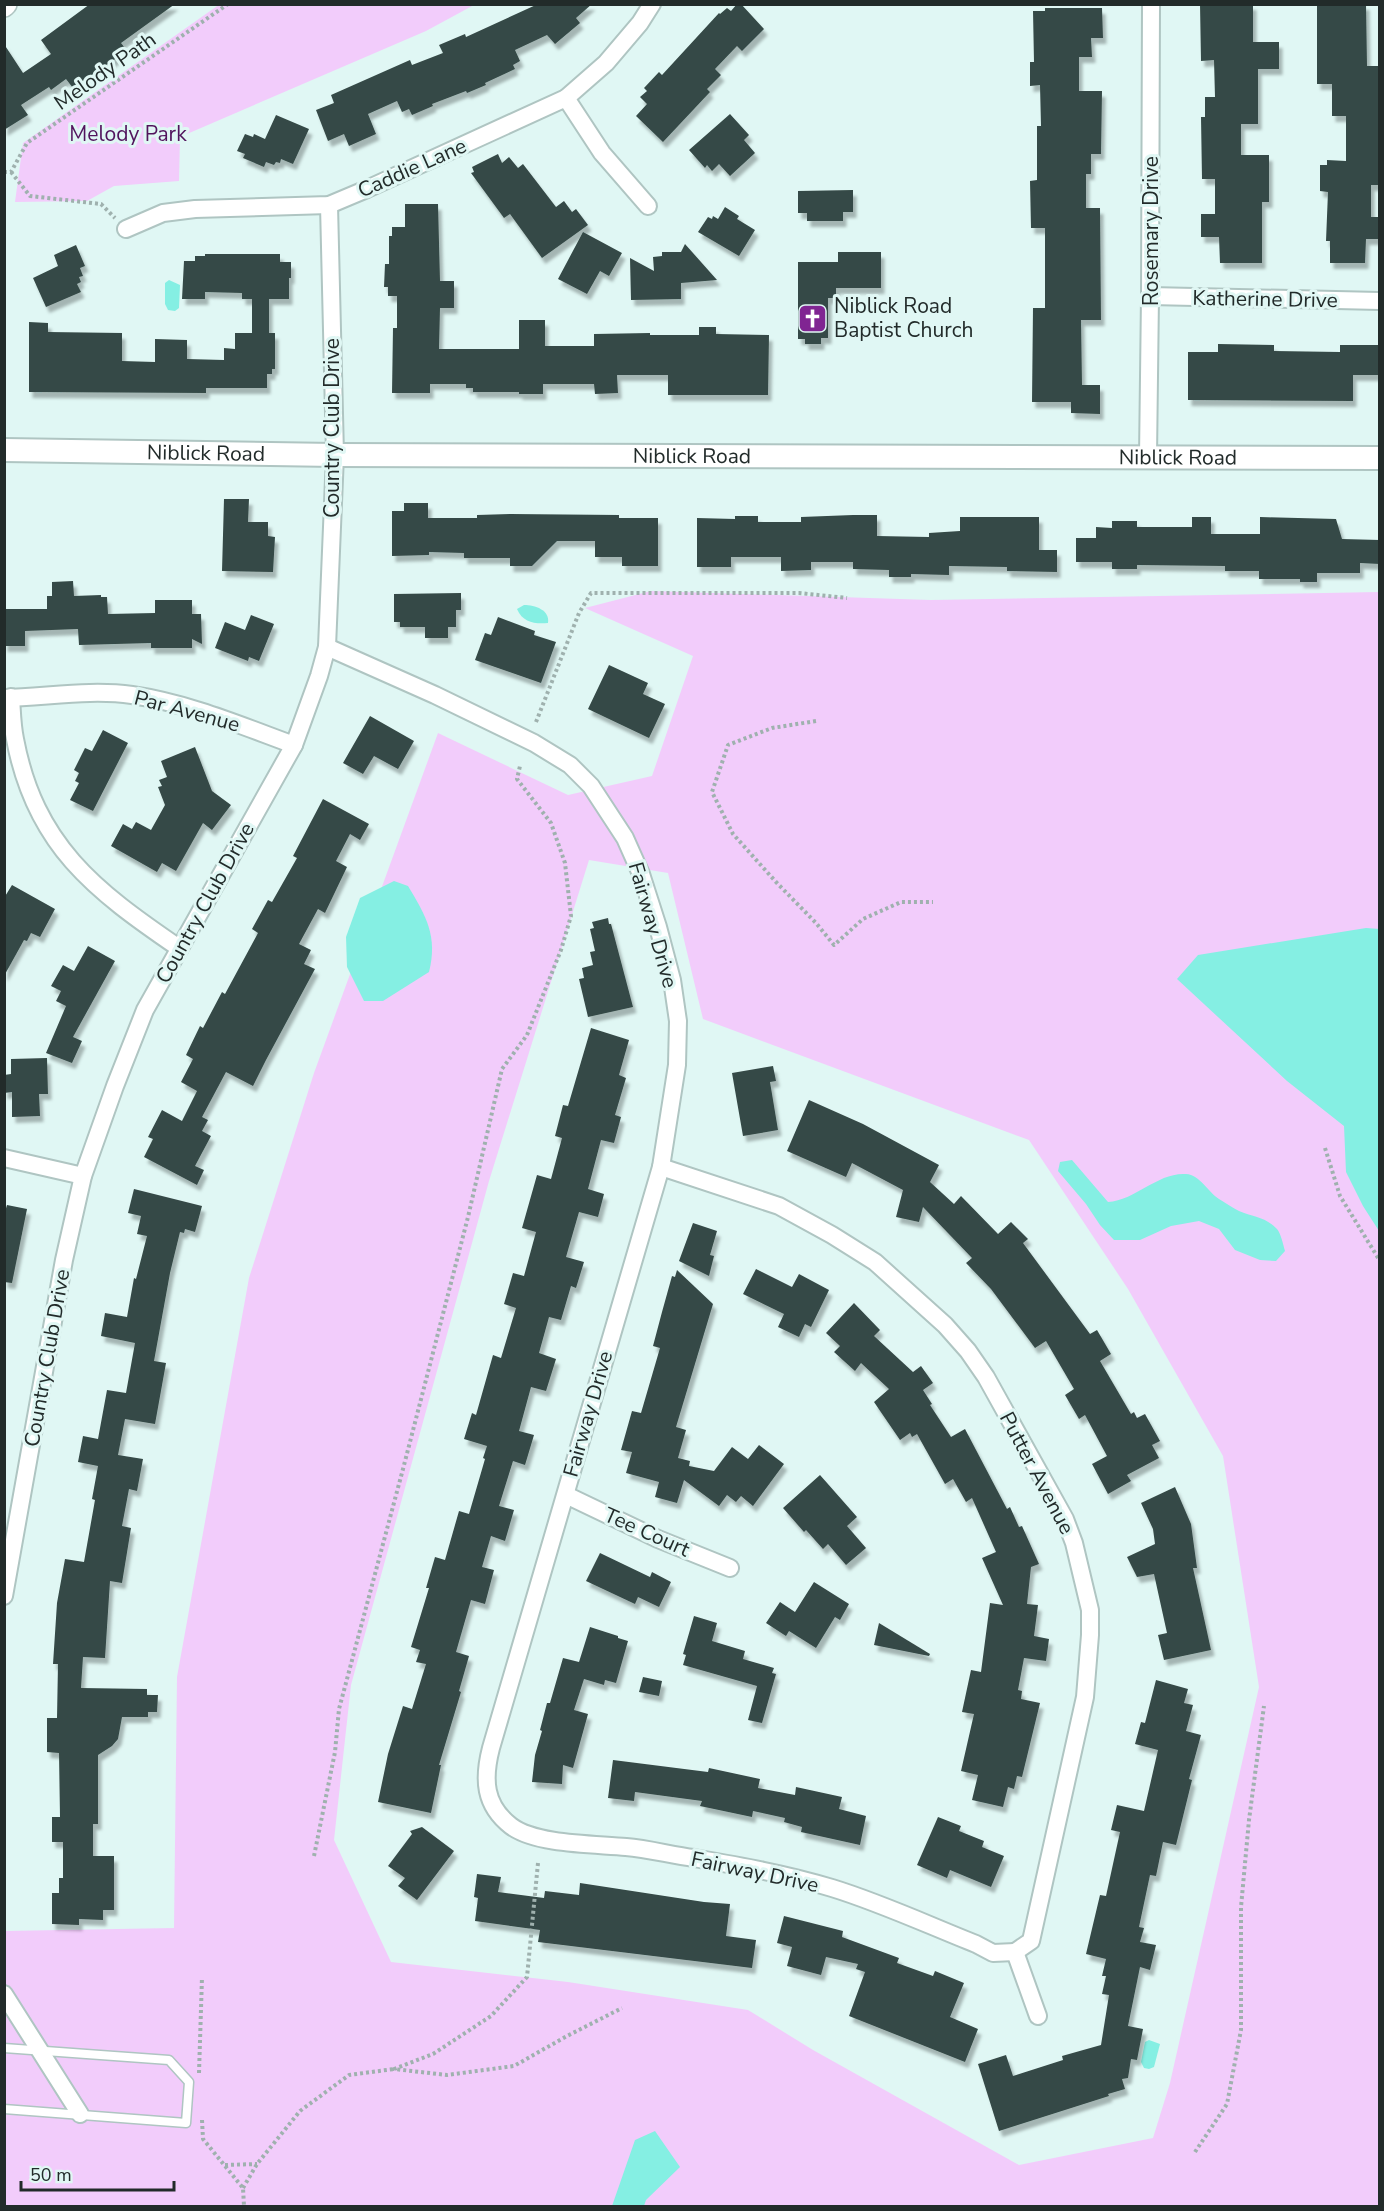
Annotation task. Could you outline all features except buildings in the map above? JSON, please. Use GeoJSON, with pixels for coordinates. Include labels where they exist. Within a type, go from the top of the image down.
{"type":"FeatureCollection","features":[{"type":"Feature","properties":{"kind":"main road","name":"Niblick Road"},"geometry":{"type":"LineString","coordinates":[[4,450],[335,454],[1380,458]]}},
{"type":"Feature","properties":{"kind":"street","name":"Caddie Lane"},"geometry":{"type":"LineString","coordinates":[[126,229],[163,213],[195,209],[329,205],[566,98],[606,63],[640,23],[652,4]]}},
{"type":"Feature","properties":{"kind":"street","name":"Rosemary Drive"},"geometry":{"type":"LineString","coordinates":[[1148,457],[1151,4]]}},
{"type":"Feature","properties":{"kind":"street"},"geometry":{"type":"LineString","coordinates":[[566,98],[602,153],[648,206]]}},
{"type":"Feature","properties":{"kind":"street","name":"Country Club Drive"},"geometry":{"type":"LineString","coordinates":[[4,1596],[64,1260],[83,1176],[114,1086],[145,1010],[294,745],[327,647],[335,454],[329,205]]}},
{"type":"Feature","properties":{"kind":"street","name":"Katherine Drive"},"geometry":{"type":"LineString","coordinates":[[1150,296],[1380,301]]}},
{"type":"Feature","properties":{"kind":"street","name":"Fairway Drive"},"geometry":{"type":"LineString","coordinates":[[327,647],[435,695],[534,743],[570,765],[591,786],[625,838],[640,874],[658,927],[672,980],[678,1021],[677,1065],[660,1167],[486,1768],[486,1781],[494,1808],[512,1826],[525,1834],[568,1843],[629,1847],[764,1870],[833,1888],[976,1944],[993,1953],[1015,1952]]}},
{"type":"Feature","properties":{"kind":"street","name":"Par Avenue"},"geometry":{"type":"LineString","coordinates":[[8,697],[78,693],[132,695],[190,708],[294,745]]}},
{"type":"Feature","properties":{"kind":"street"},"geometry":{"type":"LineString","coordinates":[[8,697],[14,737],[36,807],[66,856],[96,887],[179,948]]}},
{"type":"Feature","properties":{"kind":"street"},"geometry":{"type":"LineString","coordinates":[[4,1158],[83,1176]]}},
{"type":"Feature","properties":{"kind":"street","name":"Putter Avenue"},"geometry":{"type":"LineString","coordinates":[[660,1167],[779,1206],[875,1262],[945,1325],[968,1351],[986,1377],[1065,1519],[1074,1543],[1090,1610],[1085,1697],[1031,1941],[1015,1952]]}},
{"type":"Feature","properties":{"kind":"street","name":"Tee Court"},"geometry":{"type":"LineString","coordinates":[[566,1495],[658,1539],[730,1568]]}},
{"type":"Feature","properties":{"kind":"street"},"geometry":{"type":"LineString","coordinates":[[1015,1952],[1038,2016]]}},
{"type":"Feature","properties":{"kind":"street"},"geometry":{"type":"LineString","coordinates":[[6,1999],[80,2114]]}},
{"type":"Feature","properties":{"kind":"lane"},"geometry":{"type":"LineString","coordinates":[[4,2048],[169,2060],[189,2082],[186,2123],[4,2109]]}},
{"type":"Feature","properties":{"kind":"path","name":"Melody Path"},"geometry":{"type":"LineString","coordinates":[[11,172],[27,143],[228,4]]}},
{"type":"Feature","properties":{"kind":"path"},"geometry":{"type":"LineString","coordinates":[[4,172],[11,172],[30,196],[102,204],[126,229]]}},
{"type":"Feature","properties":{"kind":"path"},"geometry":{"type":"LineString","coordinates":[[536,722],[579,613],[591,593],[799,593],[847,598]]}},
{"type":"Feature","properties":{"kind":"path"},"geometry":{"type":"LineString","coordinates":[[816,721],[772,728],[728,745],[712,792],[733,834],[816,922],[834,945],[863,920],[902,902],[933,902]]}},
{"type":"Feature","properties":{"kind":"path"},"geometry":{"type":"LineString","coordinates":[[314,1856],[335,1752],[339,1709],[468,1217],[502,1069],[527,1035],[572,916],[565,863],[551,823],[517,779],[520,766]]}},
{"type":"Feature","properties":{"kind":"path"},"geometry":{"type":"LineString","coordinates":[[1325,1148],[1340,1196],[1380,1261]]}},
{"type":"Feature","properties":{"kind":"path"},"geometry":{"type":"LineString","coordinates":[[1195,2152],[1227,2104],[1241,2030],[1241,1907],[1249,1820],[1264,1706]]}},
{"type":"Feature","properties":{"kind":"path"},"geometry":{"type":"LineString","coordinates":[[244,2206],[243,2188],[257,2164],[300,2111],[349,2075],[394,2069],[433,2054],[491,2016],[527,1977],[538,1863]]}},
{"type":"Feature","properties":{"kind":"path"},"geometry":{"type":"LineString","coordinates":[[199,2078],[202,1977]]}},
{"type":"Feature","properties":{"kind":"path"},"geometry":{"type":"LineString","coordinates":[[394,2069],[447,2075],[514,2066],[622,2008]]}},
{"type":"Feature","properties":{"kind":"path"},"geometry":{"type":"LineString","coordinates":[[202,2119],[203,2139],[243,2188]]}},
{"type":"Feature","properties":{"kind":"path"},"geometry":{"type":"LineString","coordinates":[[224,2165],[257,2164]]}},
{"type":"Feature","properties":{"kind":"green space","name":"Melody Park"},"geometry":{"type":"Polygon","coordinates":[[[220,4],[474,5],[426,31],[180,137],[179,181],[114,186],[87,201],[15,202],[23,143],[220,4]]]}},
{"type":"Feature","properties":{"kind":"green space"},"geometry":{"type":"Polygon","coordinates":[[[651,591],[931,600],[1379,592],[1379,2206],[5,2206],[4,1931],[174,1928],[177,1677],[249,1278],[314,1073],[438,733],[568,795],[652,776],[693,656],[585,608],[651,591]],[[589,860],[489,1181],[351,1685],[334,1840],[391,1962],[568,1982],[748,2010],[813,2050],[1019,2165],[1153,2138],[1170,2083],[1259,1687],[1223,1456],[1128,1289],[1029,1140],[703,1019],[668,873],[589,860]]]}},
{"type":"Feature","properties":{"kind":"water"},"geometry":{"type":"Polygon","coordinates":[[[169,280],[180,285],[179,308],[175,311],[168,310],[165,304],[165,283],[169,280]]]}},
{"type":"Feature","properties":{"kind":"water"},"geometry":{"type":"Polygon","coordinates":[[[524,605],[537,607],[544,612],[548,623],[534,623],[526,620],[517,609],[524,605]]]}},
{"type":"Feature","properties":{"kind":"water"},"geometry":{"type":"Polygon","coordinates":[[[394,881],[408,886],[429,927],[432,948],[429,972],[383,1001],[364,1001],[347,967],[346,937],[360,898],[394,881]]]}},
{"type":"Feature","properties":{"kind":"water"},"geometry":{"type":"Polygon","coordinates":[[[1366,928],[1380,929],[1379,1231],[1346,1172],[1344,1126],[1287,1081],[1177,979],[1198,955],[1366,928]]]}},
{"type":"Feature","properties":{"kind":"water"},"geometry":{"type":"Polygon","coordinates":[[[1072,1160],[1108,1202],[1128,1196],[1166,1177],[1186,1174],[1196,1177],[1215,1196],[1232,1207],[1273,1225],[1280,1234],[1285,1251],[1276,1261],[1260,1260],[1235,1250],[1219,1229],[1199,1221],[1171,1226],[1140,1240],[1114,1240],[1058,1171],[1060,1162],[1072,1160]]]}},
{"type":"Feature","properties":{"kind":"water"},"geometry":{"type":"Polygon","coordinates":[[[1149,2040],[1160,2044],[1154,2067],[1149,2069],[1144,2068],[1141,2062],[1145,2042],[1149,2040]]]}},
{"type":"Feature","properties":{"kind":"water"},"geometry":{"type":"Polygon","coordinates":[[[655,2131],[680,2167],[646,2200],[644,2206],[612,2206],[635,2140],[655,2131]]]}},
{"type":"Feature","properties":{"kind":"place","name":"Niblick Road Baptist Church"},"geometry":{"type":"Point","coordinates":[813,318]}}]}
